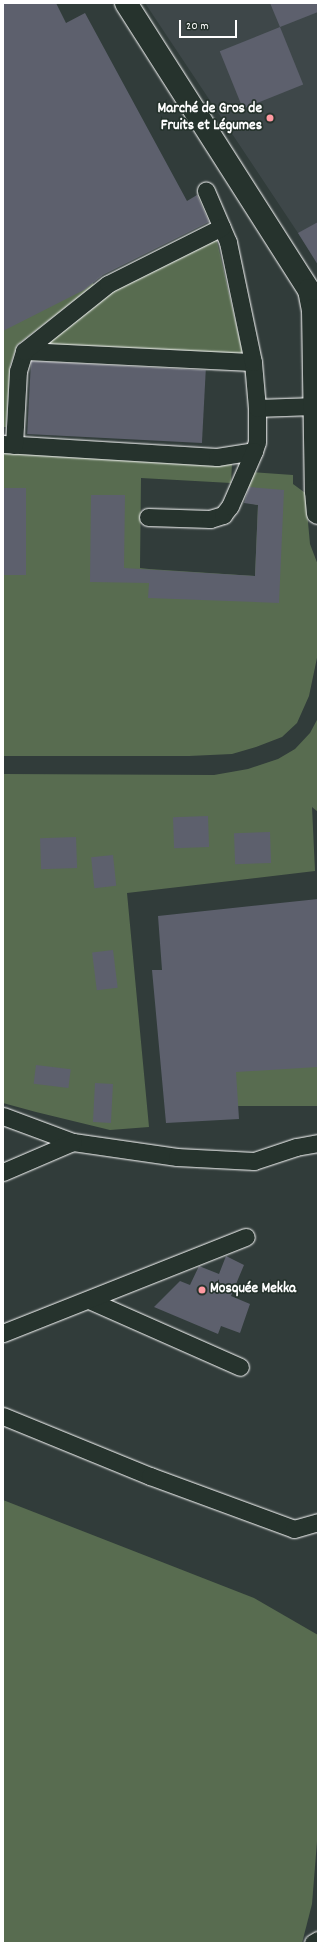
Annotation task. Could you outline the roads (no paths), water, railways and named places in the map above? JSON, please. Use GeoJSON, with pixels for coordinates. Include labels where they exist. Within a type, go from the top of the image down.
{"type":"FeatureCollection","features":[{"type":"Feature","properties":{"kind":"street"},"geometry":{"type":"LineString","coordinates":[[126,3],[306,284],[313,310],[314,406],[318,513]]}},
{"type":"Feature","properties":{"kind":"street"},"geometry":{"type":"LineString","coordinates":[[148,517],[210,519],[223,516],[230,506],[257,442],[257,408],[253,362],[228,242],[206,191]]}},
{"type":"Feature","properties":{"kind":"street"},"geometry":{"type":"LineString","coordinates":[[222,227],[108,284],[24,351],[18,371],[9,445],[217,456],[254,451]]}},
{"type":"Feature","properties":{"kind":"street"},"geometry":{"type":"LineString","coordinates":[[24,351],[253,362]]}},
{"type":"Feature","properties":{"kind":"street"},"geometry":{"type":"LineString","coordinates":[[257,408],[314,406]]}},
{"type":"Feature","properties":{"kind":"street"},"geometry":{"type":"LineString","coordinates":[[3,1116],[73,1142],[177,1157],[254,1161],[296,1147],[318,1143]]}},
{"type":"Feature","properties":{"kind":"street"},"geometry":{"type":"LineString","coordinates":[[3,1172],[73,1142]]}},
{"type":"Feature","properties":{"kind":"street"},"geometry":{"type":"LineString","coordinates":[[3,1333],[246,1237]]}},
{"type":"Feature","properties":{"kind":"street"},"geometry":{"type":"LineString","coordinates":[[89,1300],[240,1367]]}},
{"type":"Feature","properties":{"kind":"street"},"geometry":{"type":"LineString","coordinates":[[3,1416],[150,1476],[294,1529],[318,1522]]}},
{"type":"Feature","properties":{"kind":"street"},"geometry":{"type":"LineString","coordinates":[[313,1943],[318,1940]]}},
{"type":"Feature","properties":{"kind":"place","name":"Marché de Gros de Fruits et Légumes"},"geometry":{"type":"Point","coordinates":[270,118]}},
{"type":"Feature","properties":{"kind":"place","name":"Mosquée Mekka"},"geometry":{"type":"Point","coordinates":[202,1290]}}]}
